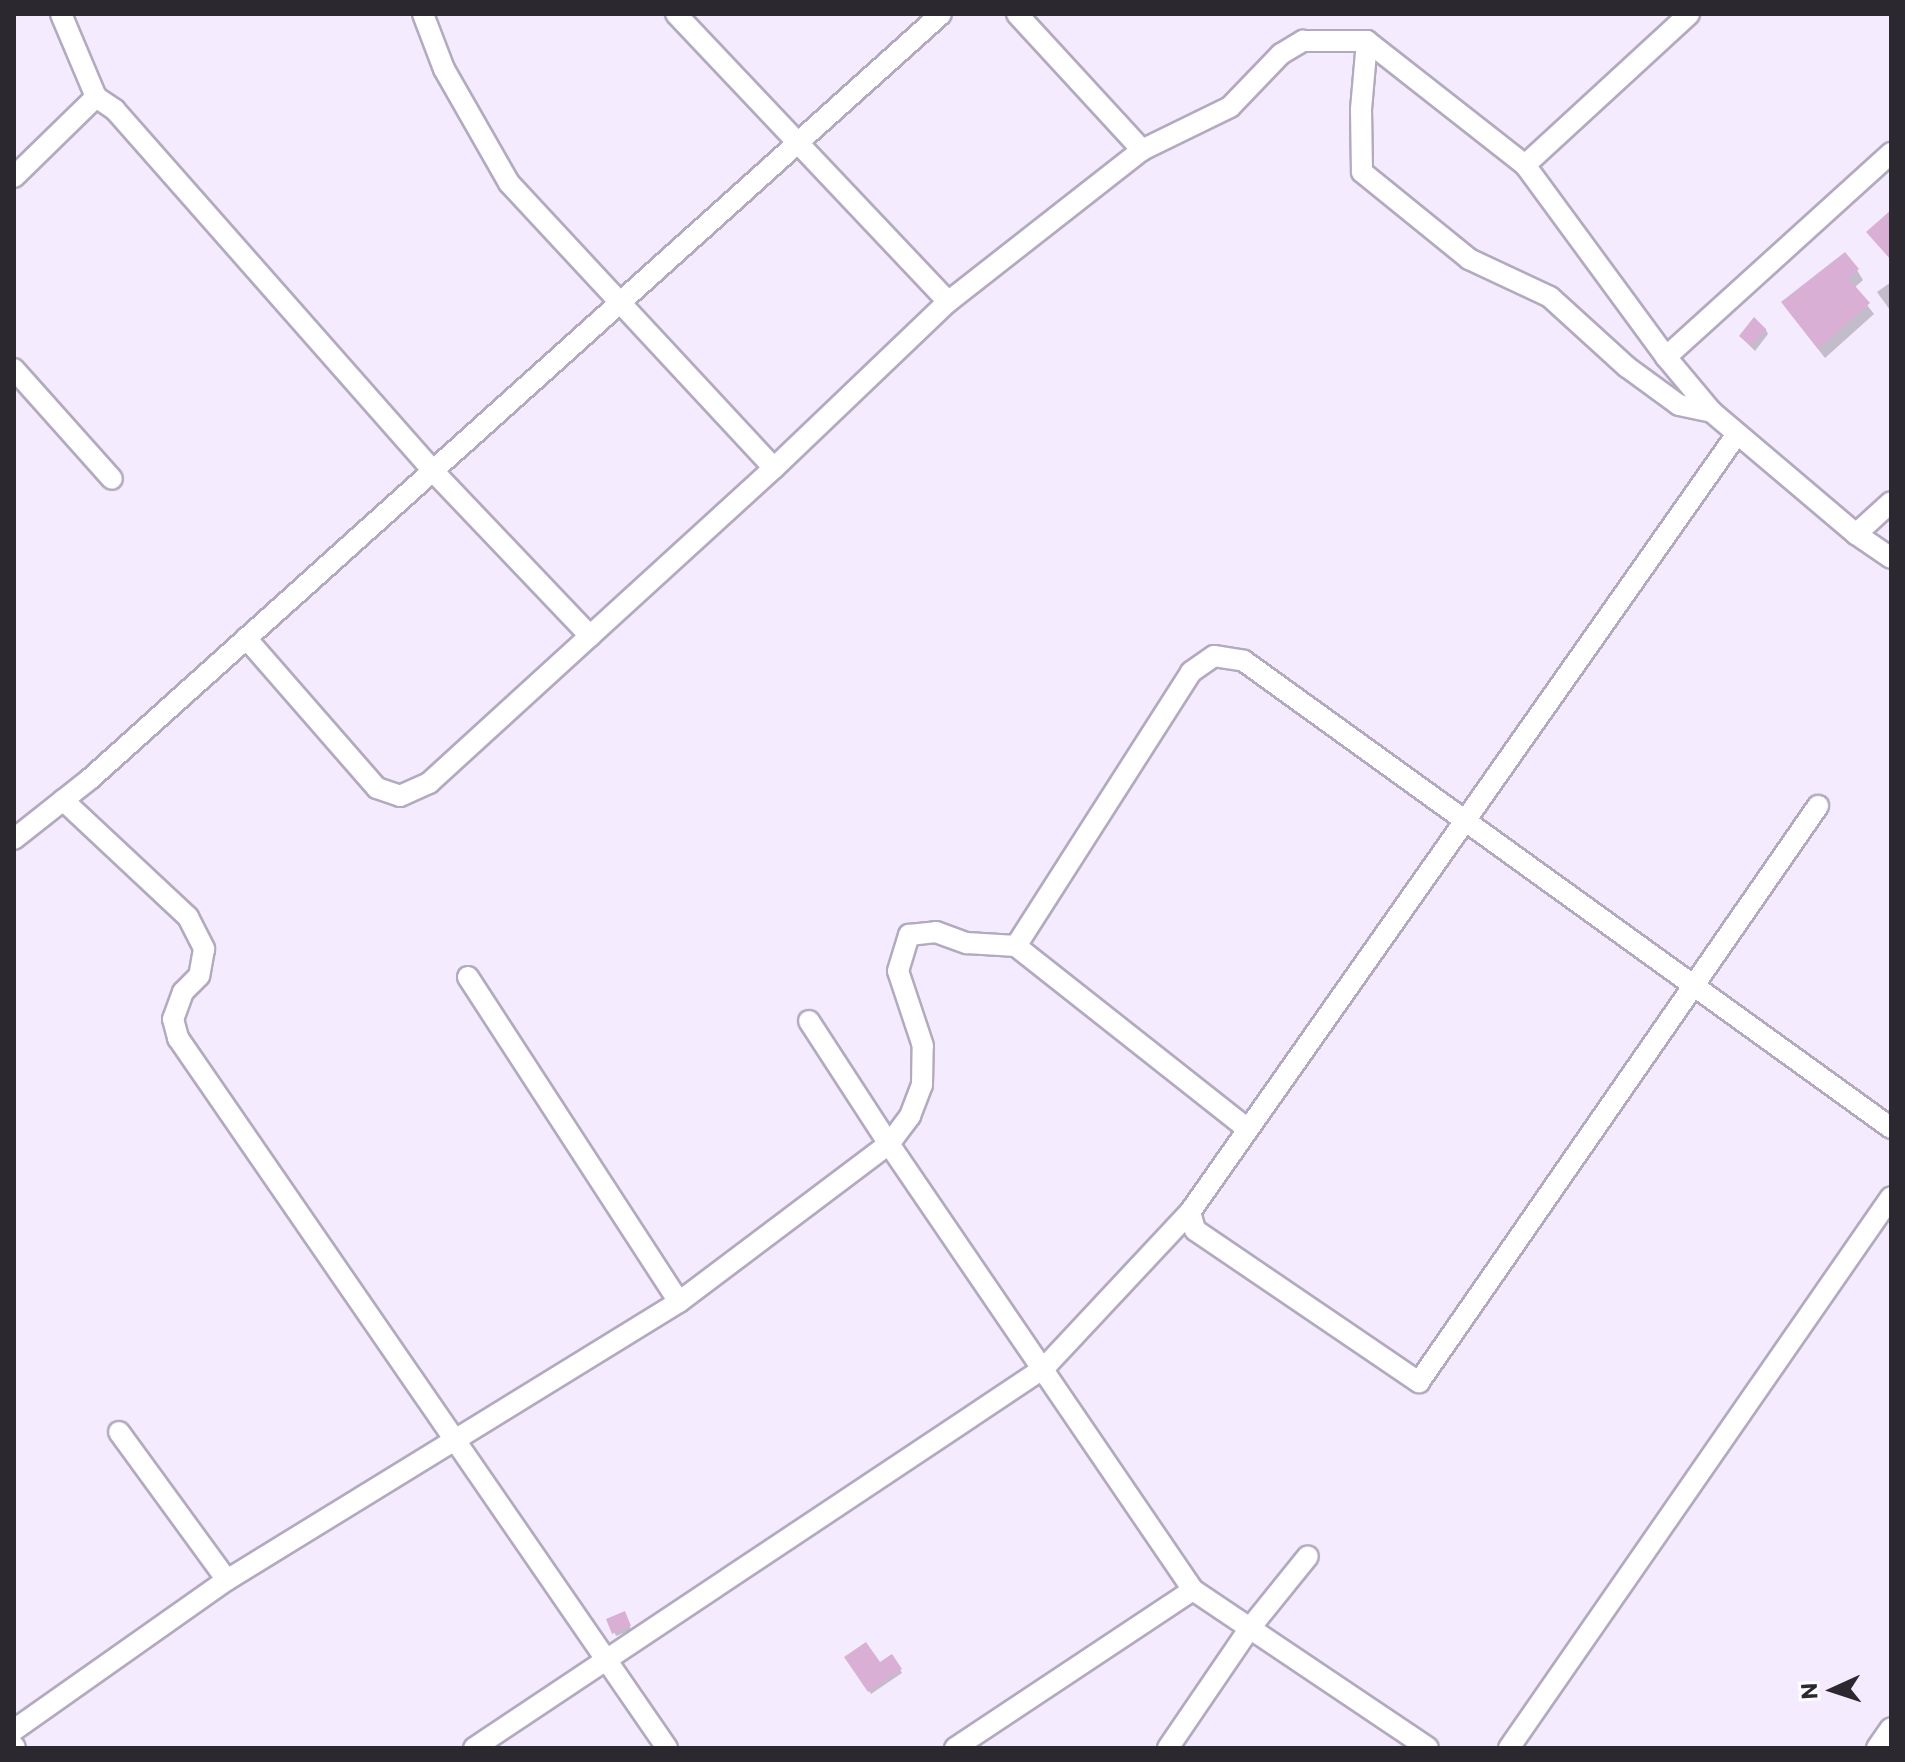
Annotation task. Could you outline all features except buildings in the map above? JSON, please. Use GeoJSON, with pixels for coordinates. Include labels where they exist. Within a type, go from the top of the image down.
{"type":"FeatureCollection","features":[{"type":"Feature","properties":{"kind":"street"},"geometry":{"type":"LineString","coordinates":[[61,14],[96,97],[115,110],[433,471],[590,636]]}},
{"type":"Feature","properties":{"kind":"street"},"geometry":{"type":"LineString","coordinates":[[423,14],[444,69],[509,183],[774,468]]}},
{"type":"Feature","properties":{"kind":"street"},"geometry":{"type":"LineString","coordinates":[[676,14],[948,302]]}},
{"type":"Feature","properties":{"kind":"street"},"geometry":{"type":"LineString","coordinates":[[14,839],[63,800],[246,638],[941,14]]}},
{"type":"Feature","properties":{"kind":"street"},"geometry":{"type":"LineString","coordinates":[[1017,14],[1142,150]]}},
{"type":"Feature","properties":{"kind":"street"},"geometry":{"type":"LineString","coordinates":[[1525,165],[1689,14]]}},
{"type":"Feature","properties":{"kind":"street"},"geometry":{"type":"LineString","coordinates":[[246,638],[377,788],[400,796],[429,783],[774,468],[948,302],[1142,150],[1230,107],[1281,54],[1303,41],[1367,41],[1525,165],[1666,357],[1712,412],[1856,534],[1891,558]]}},
{"type":"Feature","properties":{"kind":"street"},"geometry":{"type":"LineString","coordinates":[[1367,41],[1361,109],[1362,172],[1469,259],[1550,297],[1627,367],[1679,405],[1712,412]]}},
{"type":"Feature","properties":{"kind":"street"},"geometry":{"type":"LineString","coordinates":[[14,177],[96,97]]}},
{"type":"Feature","properties":{"kind":"street"},"geometry":{"type":"LineString","coordinates":[[1666,357],[1891,153]]}},
{"type":"Feature","properties":{"kind":"street"},"geometry":{"type":"LineString","coordinates":[[14,369],[112,479]]}},
{"type":"Feature","properties":{"kind":"street"},"geometry":{"type":"LineString","coordinates":[[474,1748],[1044,1368],[1190,1212],[1737,434]]}},
{"type":"Feature","properties":{"kind":"street"},"geometry":{"type":"LineString","coordinates":[[1856,534],[1891,502]]}},
{"type":"Feature","properties":{"kind":"street"},"geometry":{"type":"LineString","coordinates":[[1016,946],[1191,672],[1214,656],[1244,661],[1891,1128]]}},
{"type":"Feature","properties":{"kind":"street"},"geometry":{"type":"LineString","coordinates":[[63,800],[188,917],[204,949],[199,976],[183,992],[173,1019],[178,1038],[667,1748]]}},
{"type":"Feature","properties":{"kind":"street"},"geometry":{"type":"LineString","coordinates":[[1190,1212],[1195,1230],[1419,1382],[1818,806]]}},
{"type":"Feature","properties":{"kind":"street"},"geometry":{"type":"LineString","coordinates":[[14,1730],[227,1580],[679,1302],[889,1144],[910,1116],[922,1085],[923,1046],[898,971],[909,935],[936,932],[967,943],[1016,946],[1248,1129]]}},
{"type":"Feature","properties":{"kind":"street"},"geometry":{"type":"LineString","coordinates":[[468,977],[679,1302]]}},
{"type":"Feature","properties":{"kind":"street"},"geometry":{"type":"LineString","coordinates":[[809,1021],[889,1144],[1193,1590],[1428,1748]]}},
{"type":"Feature","properties":{"kind":"street"},"geometry":{"type":"LineString","coordinates":[[1509,1748],[1891,1197]]}},
{"type":"Feature","properties":{"kind":"street"},"geometry":{"type":"LineString","coordinates":[[119,1432],[227,1580]]}},
{"type":"Feature","properties":{"kind":"street"},"geometry":{"type":"LineString","coordinates":[[1168,1748],[1250,1628],[1308,1556]]}},
{"type":"Feature","properties":{"kind":"street"},"geometry":{"type":"LineString","coordinates":[[955,1748],[1193,1590]]}},
{"type":"Feature","properties":{"kind":"street"},"geometry":{"type":"LineString","coordinates":[[1877,1748],[1891,1728]]}}]}
